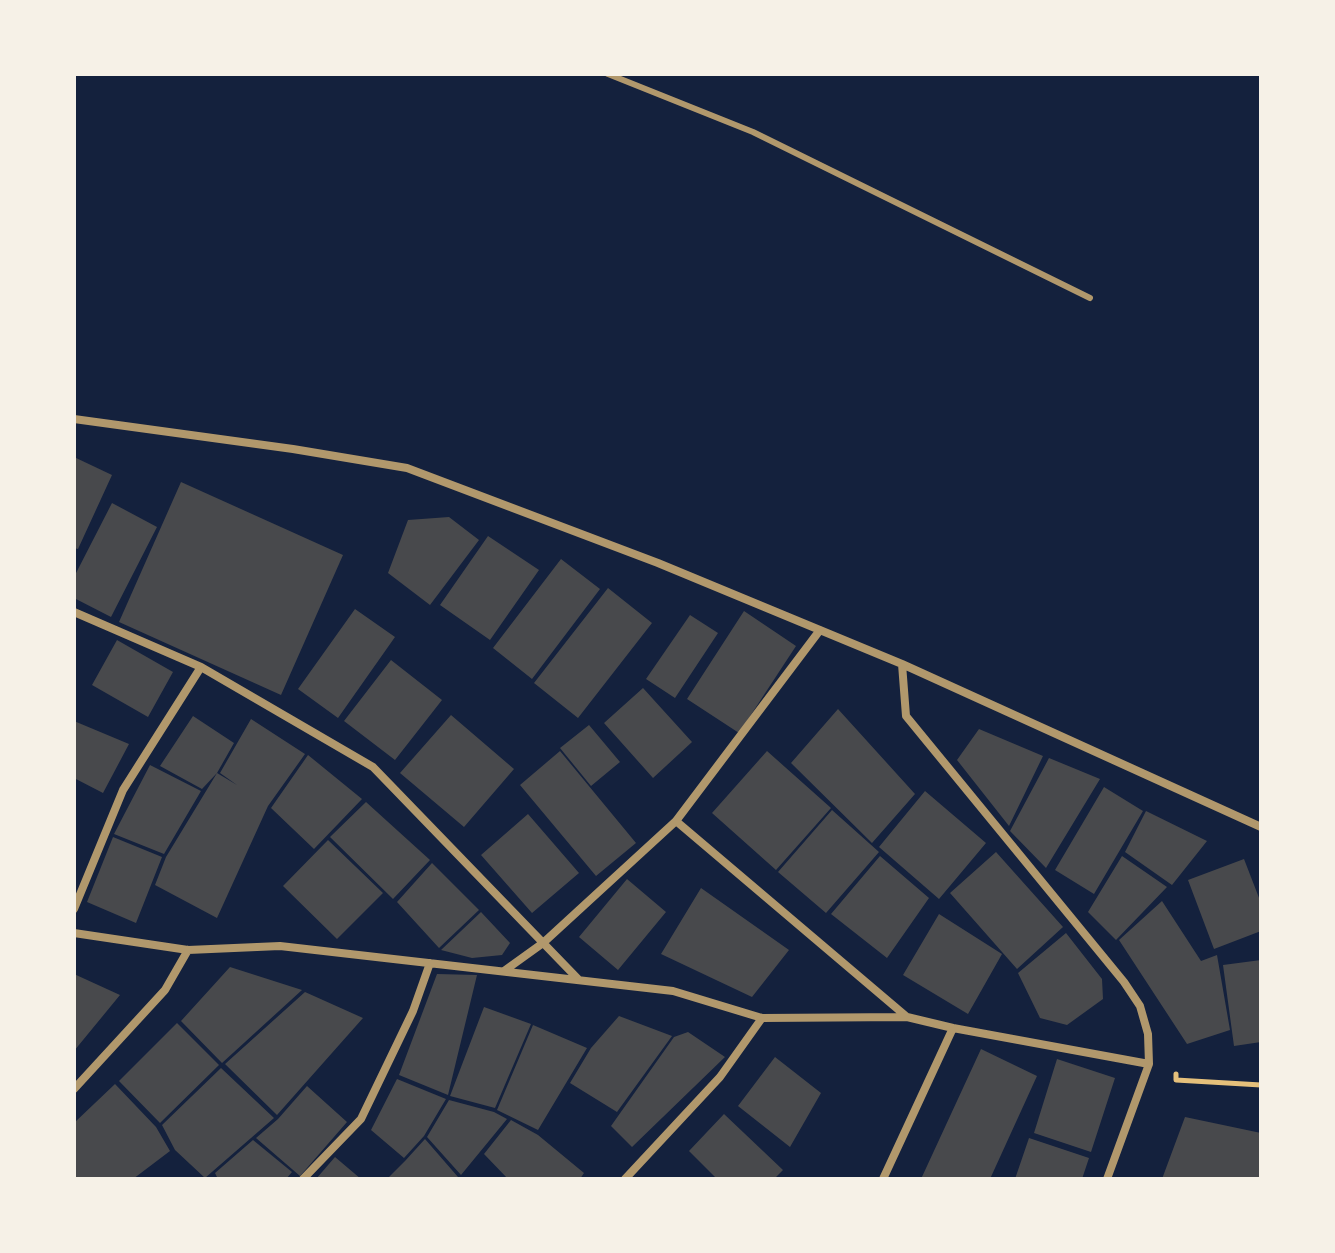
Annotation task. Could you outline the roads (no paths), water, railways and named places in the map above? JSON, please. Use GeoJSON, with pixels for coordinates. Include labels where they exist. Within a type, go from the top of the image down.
{"type":"FeatureCollection","features":[{"type":"Feature","properties":{"kind":"street"},"geometry":{"type":"LineString","coordinates":[[74,419],[407,468],[658,563],[902,664],[1261,827]]}},
{"type":"Feature","properties":{"kind":"street"},"geometry":{"type":"LineString","coordinates":[[74,612],[201,667],[373,767],[579,980]]}},
{"type":"Feature","properties":{"kind":"street"},"geometry":{"type":"LineString","coordinates":[[504,971],[543,943],[676,821],[820,630]]}},
{"type":"Feature","properties":{"kind":"street"},"geometry":{"type":"LineString","coordinates":[[902,664],[906,716],[1124,982],[1140,1006],[1148,1034],[1149,1064],[1107,1179]]}},
{"type":"Feature","properties":{"kind":"street"},"geometry":{"type":"LineString","coordinates":[[74,909],[123,790],[201,667]]}},
{"type":"Feature","properties":{"kind":"street"},"geometry":{"type":"LineString","coordinates":[[676,821],[907,1017]]}},
{"type":"Feature","properties":{"kind":"street"},"geometry":{"type":"LineString","coordinates":[[74,933],[188,950],[280,946],[673,991],[762,1018],[907,1017],[1149,1064]]}},
{"type":"Feature","properties":{"kind":"street"},"geometry":{"type":"LineString","coordinates":[[74,1089],[165,990],[188,950]]}},
{"type":"Feature","properties":{"kind":"street"},"geometry":{"type":"LineString","coordinates":[[303,1179],[361,1119],[413,1011],[430,963]]}},
{"type":"Feature","properties":{"kind":"street"},"geometry":{"type":"LineString","coordinates":[[625,1179],[720,1077],[762,1018]]}},
{"type":"Feature","properties":{"kind":"street"},"geometry":{"type":"LineString","coordinates":[[883,1179],[953,1028]]}},
{"type":"Feature","properties":{"kind":"lane"},"geometry":{"type":"LineString","coordinates":[[608,74],[753,132],[1090,298]]}}]}
